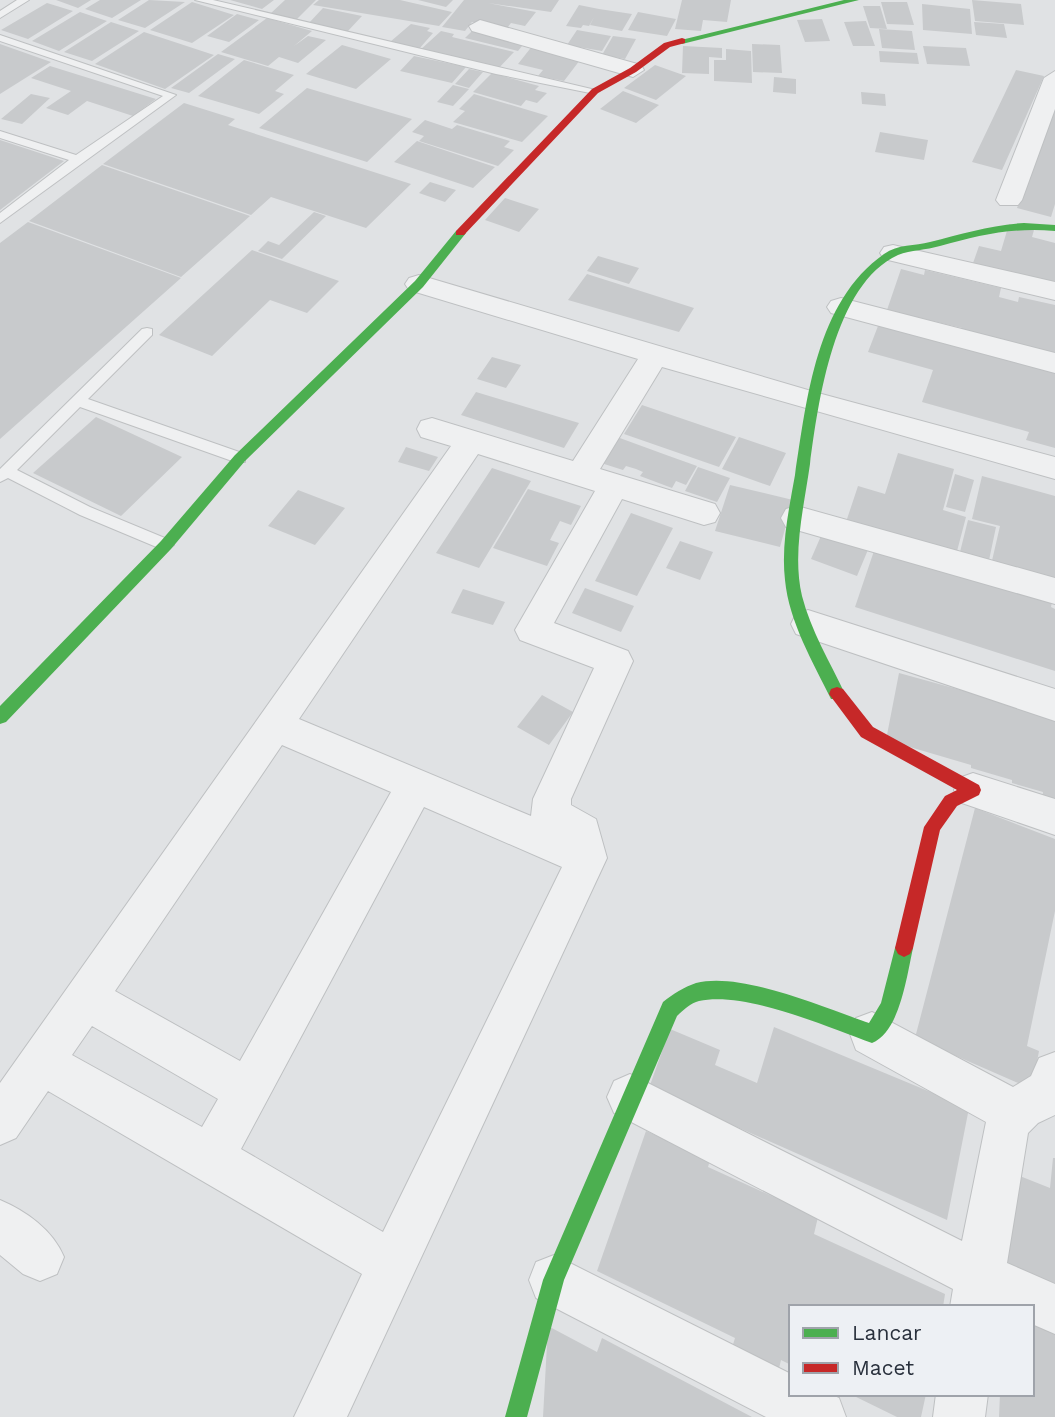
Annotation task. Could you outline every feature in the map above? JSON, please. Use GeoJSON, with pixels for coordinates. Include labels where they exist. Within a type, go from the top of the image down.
{"type":"FeatureCollection","features":[{"type":"Feature","properties":{"kind":"street"},"geometry":{"type":"LineString","coordinates":[[0,717],[166,545],[240,458],[419,284],[480,209],[595,91],[632,70],[667,45],[701,34],[855,0]]}},
{"type":"Feature","properties":{"kind":"street"},"geometry":{"type":"LineString","coordinates":[[480,26],[632,70]]}},
{"type":"Feature","properties":{"kind":"street"},"geometry":{"type":"LineString","coordinates":[[1009,200],[1055,78]]}},
{"type":"Feature","properties":{"kind":"street"},"geometry":{"type":"LineString","coordinates":[[1055,228],[1024,223],[1003,224],[917,250],[893,253],[863,277],[841,307],[820,363],[797,518],[792,581],[798,606],[841,703],[867,732],[973,790],[1055,817]]}},
{"type":"Feature","properties":{"kind":"street"},"geometry":{"type":"LineString","coordinates":[[893,253],[1055,290]]}},
{"type":"Feature","properties":{"kind":"street"},"geometry":{"type":"LineString","coordinates":[[419,284],[814,402],[1055,468]]}},
{"type":"Feature","properties":{"kind":"street"},"geometry":{"type":"LineString","coordinates":[[841,307],[1055,363]]}},
{"type":"Feature","properties":{"kind":"street"},"geometry":{"type":"LineString","coordinates":[[320,1417],[587,858],[582,832],[550,814],[552,799],[615,661],[532,630],[654,355]]}},
{"type":"Feature","properties":{"kind":"street"},"geometry":{"type":"LineString","coordinates":[[432,429],[704,513]]}},
{"type":"Feature","properties":{"kind":"street"},"geometry":{"type":"LineString","coordinates":[[0,1122],[471,441]]}},
{"type":"Feature","properties":{"kind":"street"},"geometry":{"type":"LineString","coordinates":[[797,518],[1055,591]]}},
{"type":"Feature","properties":{"kind":"street"},"geometry":{"type":"LineString","coordinates":[[808,624],[1055,705]]}},
{"type":"Feature","properties":{"kind":"street"},"geometry":{"type":"LineString","coordinates":[[275,725],[587,858]]}},
{"type":"Feature","properties":{"kind":"street"},"geometry":{"type":"LineString","coordinates":[[211,1158],[415,785]]}},
{"type":"Feature","properties":{"kind":"street"},"geometry":{"type":"LineString","coordinates":[[872,1034],[883,1023],[890,1007],[932,827],[939,813],[951,801],[973,790]]}},
{"type":"Feature","properties":{"kind":"street"},"geometry":{"type":"LineString","coordinates":[[516,1417],[554,1280],[630,1097],[670,1009],[685,996],[703,991],[734,992],[872,1034],[1014,1113]]}},
{"type":"Feature","properties":{"kind":"street"},"geometry":{"type":"LineString","coordinates":[[85,998],[248,1091]]}},
{"type":"Feature","properties":{"kind":"street"},"geometry":{"type":"LineString","coordinates":[[41,1062],[393,1265]]}},
{"type":"Feature","properties":{"kind":"street"},"geometry":{"type":"LineString","coordinates":[[977,1292],[1004,1132],[1014,1113],[1037,1102],[1051,1087],[1055,1074]]}},
{"type":"Feature","properties":{"kind":"street"},"geometry":{"type":"LineString","coordinates":[[630,1097],[977,1292],[1055,1309]]}},
{"type":"Feature","properties":{"kind":"street"},"geometry":{"type":"LineString","coordinates":[[0,1224],[40,1257]]}},
{"type":"Feature","properties":{"kind":"street"},"geometry":{"type":"LineString","coordinates":[[554,1280],[820,1417]]}},
{"type":"Feature","properties":{"kind":"street"},"geometry":{"type":"LineString","coordinates":[[959,1417],[962,1396]]}},
{"type":"Feature","properties":{"kind":"lane"},"geometry":{"type":"LineString","coordinates":[[0,15],[24,0]]}},
{"type":"Feature","properties":{"kind":"lane"},"geometry":{"type":"LineString","coordinates":[[200,0],[482,68],[595,91]]}},
{"type":"Feature","properties":{"kind":"lane"},"geometry":{"type":"LineString","coordinates":[[0,38],[171,95],[78,159],[0,219]]}},
{"type":"Feature","properties":{"kind":"lane"},"geometry":{"type":"LineString","coordinates":[[0,134],[78,159]]}},
{"type":"Feature","properties":{"kind":"lane"},"geometry":{"type":"LineString","coordinates":[[146,332],[3,474],[166,545]]}},
{"type":"Feature","properties":{"kind":"lane"},"geometry":{"type":"LineString","coordinates":[[77,401],[240,458]]}},
{"type":"Feature","properties":{"kind":"building"},"geometry":{"type":"Polygon","coordinates":[[[56,0],[91,0],[78,8],[56,0]]]}},
{"type":"Feature","properties":{"kind":"building"},"geometry":{"type":"Polygon","coordinates":[[[100,0],[141,0],[112,18],[85,9],[100,0]]]}},
{"type":"Feature","properties":{"kind":"building"},"geometry":{"type":"Polygon","coordinates":[[[149,0],[185,2],[145,28],[118,20],[149,0]]]}},
{"type":"Feature","properties":{"kind":"building"},"geometry":{"type":"Polygon","coordinates":[[[230,0],[274,0],[262,9],[230,0]]]}},
{"type":"Feature","properties":{"kind":"building"},"geometry":{"type":"Polygon","coordinates":[[[285,0],[316,0],[296,20],[270,14],[285,0]]]}},
{"type":"Feature","properties":{"kind":"building"},"geometry":{"type":"Polygon","coordinates":[[[319,0],[400,0],[452,12],[439,26],[313,5],[319,0]]]}},
{"type":"Feature","properties":{"kind":"building"},"geometry":{"type":"Polygon","coordinates":[[[418,0],[453,0],[446,7],[418,0]]]}},
{"type":"Feature","properties":{"kind":"building"},"geometry":{"type":"Polygon","coordinates":[[[464,0],[559,0],[551,12],[488,3],[536,12],[525,26],[511,23],[507,28],[472,22],[465,31],[442,27],[464,0]]]}},
{"type":"Feature","properties":{"kind":"building"},"geometry":{"type":"Polygon","coordinates":[[[682,0],[731,0],[727,22],[703,20],[701,31],[675,29],[682,0]]]}},
{"type":"Feature","properties":{"kind":"building"},"geometry":{"type":"Polygon","coordinates":[[[972,0],[1021,4],[1024,25],[975,21],[972,0]]]}},
{"type":"Feature","properties":{"kind":"building"},"geometry":{"type":"Polygon","coordinates":[[[192,2],[234,15],[192,43],[150,30],[192,2]]]}},
{"type":"Feature","properties":{"kind":"building"},"geometry":{"type":"Polygon","coordinates":[[[881,2],[907,2],[914,25],[887,24],[881,2]]]}},
{"type":"Feature","properties":{"kind":"building"},"geometry":{"type":"Polygon","coordinates":[[[47,3],[73,11],[28,39],[1,30],[47,3]]]}},
{"type":"Feature","properties":{"kind":"building"},"geometry":{"type":"Polygon","coordinates":[[[922,4],[970,9],[972,34],[923,30],[922,4]]]}},
{"type":"Feature","properties":{"kind":"building"},"geometry":{"type":"Polygon","coordinates":[[[579,5],[632,14],[622,31],[590,25],[594,17],[589,26],[566,26],[579,5]]]}},
{"type":"Feature","properties":{"kind":"building"},"geometry":{"type":"Polygon","coordinates":[[[863,6],[880,6],[887,29],[870,28],[863,6]]]}},
{"type":"Feature","properties":{"kind":"building"},"geometry":{"type":"Polygon","coordinates":[[[323,8],[362,16],[347,32],[308,24],[323,8]]]}},
{"type":"Feature","properties":{"kind":"building"},"geometry":{"type":"Polygon","coordinates":[[[80,12],[107,21],[59,51],[32,41],[80,12]]]}},
{"type":"Feature","properties":{"kind":"building"},"geometry":{"type":"Polygon","coordinates":[[[638,12],[676,19],[667,36],[628,30],[638,12]]]}},
{"type":"Feature","properties":{"kind":"building"},"geometry":{"type":"Polygon","coordinates":[[[237,14],[259,20],[229,42],[207,36],[237,14]]]}},
{"type":"Feature","properties":{"kind":"building"},"geometry":{"type":"Polygon","coordinates":[[[267,18],[312,31],[294,46],[308,36],[326,40],[298,63],[279,57],[268,66],[221,52],[267,18]]]}},
{"type":"Feature","properties":{"kind":"building"},"geometry":{"type":"Polygon","coordinates":[[[822,19],[830,41],[805,42],[797,20],[822,19]]]}},
{"type":"Feature","properties":{"kind":"building"},"geometry":{"type":"Polygon","coordinates":[[[866,21],[875,46],[853,46],[844,22],[866,21]]]}},
{"type":"Feature","properties":{"kind":"building"},"geometry":{"type":"Polygon","coordinates":[[[111,22],[139,31],[92,61],[64,52],[111,22]]]}},
{"type":"Feature","properties":{"kind":"building"},"geometry":{"type":"Polygon","coordinates":[[[974,22],[1004,24],[1007,38],[976,35],[974,22]]]}},
{"type":"Feature","properties":{"kind":"building"},"geometry":{"type":"Polygon","coordinates":[[[411,24],[430,28],[427,31],[433,33],[419,49],[390,42],[411,24]]]}},
{"type":"Feature","properties":{"kind":"building"},"geometry":{"type":"Polygon","coordinates":[[[474,29],[526,41],[518,51],[465,38],[474,29]]]}},
{"type":"Feature","properties":{"kind":"building"},"geometry":{"type":"Polygon","coordinates":[[[879,29],[912,31],[915,50],[882,48],[879,29]]]}},
{"type":"Feature","properties":{"kind":"building"},"geometry":{"type":"Polygon","coordinates":[[[577,30],[611,36],[602,51],[567,45],[577,30]]]}},
{"type":"Feature","properties":{"kind":"building"},"geometry":{"type":"Polygon","coordinates":[[[441,31],[454,34],[452,37],[514,52],[496,71],[419,51],[441,31]]]}},
{"type":"Feature","properties":{"kind":"building"},"geometry":{"type":"Polygon","coordinates":[[[144,32],[214,55],[165,89],[95,64],[144,32]]]}},
{"type":"Feature","properties":{"kind":"building"},"geometry":{"type":"Polygon","coordinates":[[[613,36],[636,39],[625,59],[602,55],[613,36]]]}},
{"type":"Feature","properties":{"kind":"building"},"geometry":{"type":"Polygon","coordinates":[[[0,44],[51,62],[0,94],[0,44]]]}},
{"type":"Feature","properties":{"kind":"building"},"geometry":{"type":"Polygon","coordinates":[[[752,44],[780,45],[782,73],[753,72],[752,44]]]}},
{"type":"Feature","properties":{"kind":"building"},"geometry":{"type":"Polygon","coordinates":[[[342,45],[391,59],[356,89],[306,74],[342,45]]]}},
{"type":"Feature","properties":{"kind":"building"},"geometry":{"type":"Polygon","coordinates":[[[533,45],[551,48],[547,53],[580,60],[564,81],[538,76],[543,70],[518,64],[533,45]]]}},
{"type":"Feature","properties":{"kind":"building"},"geometry":{"type":"Polygon","coordinates":[[[683,46],[722,48],[722,58],[709,57],[709,74],[682,73],[683,46]]]}},
{"type":"Feature","properties":{"kind":"building"},"geometry":{"type":"Polygon","coordinates":[[[923,46],[966,48],[970,66],[927,64],[923,46]]]}},
{"type":"Feature","properties":{"kind":"building"},"geometry":{"type":"Polygon","coordinates":[[[726,49],[751,51],[752,83],[714,81],[714,60],[726,60],[726,49]]]}},
{"type":"Feature","properties":{"kind":"building"},"geometry":{"type":"Polygon","coordinates":[[[879,51],[917,53],[919,64],[880,62],[879,51]]]}},
{"type":"Feature","properties":{"kind":"building"},"geometry":{"type":"Polygon","coordinates":[[[218,54],[235,59],[189,93],[171,88],[218,54]]]}},
{"type":"Feature","properties":{"kind":"building"},"geometry":{"type":"Polygon","coordinates":[[[414,56],[466,67],[452,83],[400,71],[414,56]]]}},
{"type":"Feature","properties":{"kind":"building"},"geometry":{"type":"Polygon","coordinates":[[[244,60],[294,75],[275,91],[284,94],[259,114],[198,96],[244,60]]]}},
{"type":"Feature","properties":{"kind":"building"},"geometry":{"type":"Polygon","coordinates":[[[655,65],[686,76],[656,100],[624,88],[655,65]]]}},
{"type":"Feature","properties":{"kind":"building"},"geometry":{"type":"Polygon","coordinates":[[[50,66],[156,99],[133,116],[87,101],[68,115],[46,108],[71,91],[31,78],[50,66]]]}},
{"type":"Feature","properties":{"kind":"building"},"geometry":{"type":"Polygon","coordinates":[[[469,69],[483,72],[469,88],[455,84],[469,69]]]}},
{"type":"Feature","properties":{"kind":"building"},"geometry":{"type":"Polygon","coordinates":[[[1016,70],[1044,76],[1002,170],[972,162],[1016,70]]]}},
{"type":"Feature","properties":{"kind":"building"},"geometry":{"type":"Polygon","coordinates":[[[492,73],[539,86],[535,90],[547,93],[537,103],[526,100],[521,106],[473,92],[492,73]]]}},
{"type":"Feature","properties":{"kind":"building"},"geometry":{"type":"Polygon","coordinates":[[[774,77],[796,79],[796,94],[773,92],[774,77]]]}},
{"type":"Feature","properties":{"kind":"building"},"geometry":{"type":"Polygon","coordinates":[[[453,85],[469,89],[453,106],[437,102],[453,85]]]}},
{"type":"Feature","properties":{"kind":"building"},"geometry":{"type":"Polygon","coordinates":[[[307,88],[412,119],[367,162],[259,128],[307,88]]]}},
{"type":"Feature","properties":{"kind":"building"},"geometry":{"type":"Polygon","coordinates":[[[623,91],[659,105],[636,123],[600,109],[623,91]]]}},
{"type":"Feature","properties":{"kind":"building"},"geometry":{"type":"Polygon","coordinates":[[[861,92],[885,94],[886,106],[862,104],[861,92]]]}},
{"type":"Feature","properties":{"kind":"building"},"geometry":{"type":"Polygon","coordinates":[[[31,94],[50,98],[22,124],[1,119],[31,94]]]}},
{"type":"Feature","properties":{"kind":"building"},"geometry":{"type":"Polygon","coordinates":[[[474,94],[548,116],[522,142],[453,122],[465,111],[459,109],[474,94]]]}},
{"type":"Feature","properties":{"kind":"building"},"geometry":{"type":"Polygon","coordinates":[[[1055,100],[1055,204],[1051,217],[1017,208],[1055,100]]]}},
{"type":"Feature","properties":{"kind":"building"},"geometry":{"type":"Polygon","coordinates":[[[184,103],[235,119],[228,125],[411,184],[366,228],[271,197],[251,215],[103,164],[184,103]]]}},
{"type":"Feature","properties":{"kind":"building"},"geometry":{"type":"Polygon","coordinates":[[[425,120],[452,129],[457,125],[510,141],[504,147],[514,150],[498,166],[419,141],[424,136],[412,132],[425,120]]]}},
{"type":"Feature","properties":{"kind":"building"},"geometry":{"type":"Polygon","coordinates":[[[880,132],[928,140],[924,160],[875,152],[880,132]]]}},
{"type":"Feature","properties":{"kind":"building"},"geometry":{"type":"Polygon","coordinates":[[[0,140],[64,161],[0,210],[0,140]]]}},
{"type":"Feature","properties":{"kind":"building"},"geometry":{"type":"Polygon","coordinates":[[[417,141],[495,167],[473,188],[394,162],[417,141]]]}},
{"type":"Feature","properties":{"kind":"building"},"geometry":{"type":"Polygon","coordinates":[[[102,165],[250,216],[181,277],[29,221],[102,165]]]}},
{"type":"Feature","properties":{"kind":"building"},"geometry":{"type":"Polygon","coordinates":[[[430,182],[456,190],[445,202],[419,193],[430,182]]]}},
{"type":"Feature","properties":{"kind":"building"},"geometry":{"type":"Polygon","coordinates":[[[505,198],[539,209],[519,232],[485,220],[505,198]]]}},
{"type":"Feature","properties":{"kind":"building"},"geometry":{"type":"Polygon","coordinates":[[[314,212],[326,216],[282,259],[258,251],[268,241],[279,245],[314,212]]]}},
{"type":"Feature","properties":{"kind":"building"},"geometry":{"type":"Polygon","coordinates":[[[28,222],[181,278],[0,439],[0,243],[28,222]]]}},
{"type":"Feature","properties":{"kind":"building"},"geometry":{"type":"Polygon","coordinates":[[[1009,224],[1034,230],[1032,237],[1055,243],[1055,287],[972,266],[979,246],[1001,251],[1009,224]]]}},
{"type":"Feature","properties":{"kind":"building"},"geometry":{"type":"Polygon","coordinates":[[[252,250],[339,281],[307,313],[270,300],[212,356],[159,335],[252,250]]]}},
{"type":"Feature","properties":{"kind":"building"},"geometry":{"type":"Polygon","coordinates":[[[598,256],[639,268],[629,284],[587,271],[598,256]]]}},
{"type":"Feature","properties":{"kind":"building"},"geometry":{"type":"Polygon","coordinates":[[[901,269],[924,275],[925,270],[1001,288],[999,297],[1018,302],[1019,297],[1055,305],[1055,357],[961,334],[962,328],[887,310],[901,269]]]}},
{"type":"Feature","properties":{"kind":"building"},"geometry":{"type":"Polygon","coordinates":[[[587,274],[694,308],[679,332],[568,300],[587,274]]]}},
{"type":"Feature","properties":{"kind":"building"},"geometry":{"type":"Polygon","coordinates":[[[878,326],[1055,373],[1055,448],[1026,440],[1029,432],[922,402],[933,370],[868,352],[878,326]]]}},
{"type":"Feature","properties":{"kind":"building"},"geometry":{"type":"Polygon","coordinates":[[[492,357],[521,365],[506,388],[477,379],[492,357]]]}},
{"type":"Feature","properties":{"kind":"building"},"geometry":{"type":"Polygon","coordinates":[[[476,392],[579,423],[564,448],[461,415],[476,392]]]}},
{"type":"Feature","properties":{"kind":"building"},"geometry":{"type":"Polygon","coordinates":[[[642,405],[736,437],[719,467],[624,434],[642,405]]]}},
{"type":"Feature","properties":{"kind":"building"},"geometry":{"type":"Polygon","coordinates":[[[96,417],[182,457],[121,516],[33,473],[96,417]]]}},
{"type":"Feature","properties":{"kind":"building"},"geometry":{"type":"Polygon","coordinates":[[[617,437],[697,466],[686,485],[676,481],[672,488],[640,476],[643,472],[636,469],[626,466],[623,470],[601,463],[617,437]]]}},
{"type":"Feature","properties":{"kind":"building"},"geometry":{"type":"Polygon","coordinates":[[[739,437],[786,453],[770,486],[722,469],[739,437]]]}},
{"type":"Feature","properties":{"kind":"building"},"geometry":{"type":"Polygon","coordinates":[[[406,447],[438,457],[429,471],[398,462],[406,447]]]}},
{"type":"Feature","properties":{"kind":"building"},"geometry":{"type":"Polygon","coordinates":[[[898,453],[954,469],[943,510],[966,517],[956,555],[846,522],[858,486],[885,494],[898,453]]]}},
{"type":"Feature","properties":{"kind":"building"},"geometry":{"type":"Polygon","coordinates":[[[698,467],[730,478],[717,502],[685,491],[698,467]]]}},
{"type":"Feature","properties":{"kind":"building"},"geometry":{"type":"Polygon","coordinates":[[[492,468],[531,481],[479,568],[436,553],[492,468]]]}},
{"type":"Feature","properties":{"kind":"building"},"geometry":{"type":"Polygon","coordinates":[[[955,474],[974,480],[965,512],[946,507],[955,474]]]}},
{"type":"Feature","properties":{"kind":"building"},"geometry":{"type":"Polygon","coordinates":[[[982,476],[1055,496],[1055,584],[991,565],[1000,526],[972,519],[982,476]]]}},
{"type":"Feature","properties":{"kind":"building"},"geometry":{"type":"Polygon","coordinates":[[[730,485],[793,500],[780,547],[715,531],[730,485]]]}},
{"type":"Feature","properties":{"kind":"building"},"geometry":{"type":"Polygon","coordinates":[[[528,489],[581,506],[571,525],[560,521],[550,540],[559,543],[547,566],[493,548],[528,489]]]}},
{"type":"Feature","properties":{"kind":"building"},"geometry":{"type":"Polygon","coordinates":[[[298,490],[345,508],[315,545],[268,526],[298,490]]]}},
{"type":"Feature","properties":{"kind":"building"},"geometry":{"type":"Polygon","coordinates":[[[631,513],[673,528],[637,596],[595,581],[631,513]]]}},
{"type":"Feature","properties":{"kind":"building"},"geometry":{"type":"Polygon","coordinates":[[[968,520],[996,527],[988,565],[959,556],[968,520]]]}},
{"type":"Feature","properties":{"kind":"building"},"geometry":{"type":"Polygon","coordinates":[[[824,529],[870,545],[857,576],[811,559],[824,529]]]}},
{"type":"Feature","properties":{"kind":"building"},"geometry":{"type":"Polygon","coordinates":[[[680,541],[713,552],[700,580],[666,568],[680,541]]]}},
{"type":"Feature","properties":{"kind":"building"},"geometry":{"type":"Polygon","coordinates":[[[875,548],[1053,597],[1051,607],[1055,609],[1055,671],[855,607],[875,548]]]}},
{"type":"Feature","properties":{"kind":"building"},"geometry":{"type":"Polygon","coordinates":[[[585,588],[634,606],[621,632],[572,613],[585,588]]]}},
{"type":"Feature","properties":{"kind":"building"},"geometry":{"type":"Polygon","coordinates":[[[463,589],[505,602],[493,625],[451,613],[463,589]]]}},
{"type":"Feature","properties":{"kind":"building"},"geometry":{"type":"Polygon","coordinates":[[[899,673],[1055,716],[1055,813],[1041,809],[1043,792],[971,768],[971,765],[886,740],[899,673]]]}},
{"type":"Feature","properties":{"kind":"building"},"geometry":{"type":"Polygon","coordinates":[[[542,695],[573,712],[549,745],[517,727],[542,695]]]}},
{"type":"Feature","properties":{"kind":"building"},"geometry":{"type":"Polygon","coordinates":[[[975,808],[1055,839],[1055,911],[1027,1046],[1039,1051],[1032,1089],[915,1038],[975,808]]]}},
{"type":"Feature","properties":{"kind":"building"},"geometry":{"type":"Polygon","coordinates":[[[774,1027],[969,1108],[947,1220],[649,1088],[670,1029],[720,1050],[715,1065],[757,1083],[774,1027]]]}},
{"type":"Feature","properties":{"kind":"building"},"geometry":{"type":"Polygon","coordinates":[[[646,1131],[710,1160],[708,1167],[818,1217],[814,1234],[945,1294],[943,1305],[789,1305],[789,1364],[781,1360],[777,1377],[730,1354],[735,1338],[597,1271],[646,1131]]]}},
{"type":"Feature","properties":{"kind":"building"},"geometry":{"type":"Polygon","coordinates":[[[1053,1158],[1055,1293],[1004,1273],[1015,1174],[1050,1188],[1053,1158]]]}},
{"type":"Feature","properties":{"kind":"building"},"geometry":{"type":"Polygon","coordinates":[[[1034,1322],[1055,1329],[1055,1417],[999,1417],[1000,1396],[1034,1396],[1034,1322]]]}},
{"type":"Feature","properties":{"kind":"building"},"geometry":{"type":"Polygon","coordinates":[[[548,1326],[597,1352],[602,1338],[752,1417],[543,1417],[548,1326]]]}},
{"type":"Feature","properties":{"kind":"building"},"geometry":{"type":"Polygon","coordinates":[[[854,1396],[926,1396],[921,1417],[897,1417],[854,1396]]]}},
{"type":"Feature","properties":{"kind":"traffic: fast"},"geometry":{"type":"LineString","coordinates":[[682,41],[855,0]]}},
{"type":"Feature","properties":{"kind":"traffic: fast"},"geometry":{"type":"LineString","coordinates":[[837,694],[799,610],[794,595],[791,567],[794,523],[812,409],[826,350],[837,321],[851,295],[869,272],[895,252],[995,229],[1024,226],[1055,228]]}},
{"type":"Feature","properties":{"kind":"traffic: fast"},"geometry":{"type":"LineString","coordinates":[[0,717],[166,545],[240,458],[419,284],[460,233]]}},
{"type":"Feature","properties":{"kind":"traffic: fast"},"geometry":{"type":"LineString","coordinates":[[516,1417],[554,1280],[670,1009],[698,992],[737,992],[785,1004],[872,1034],[890,1005],[904,948]]}},
{"type":"Feature","properties":{"kind":"traffic: jam"},"geometry":{"type":"LineString","coordinates":[[460,233],[595,91],[633,70],[667,45],[682,41]]}},
{"type":"Feature","properties":{"kind":"traffic: jam"},"geometry":{"type":"LineString","coordinates":[[837,694],[867,732],[973,790],[951,801],[932,827],[904,948]]}}]}
